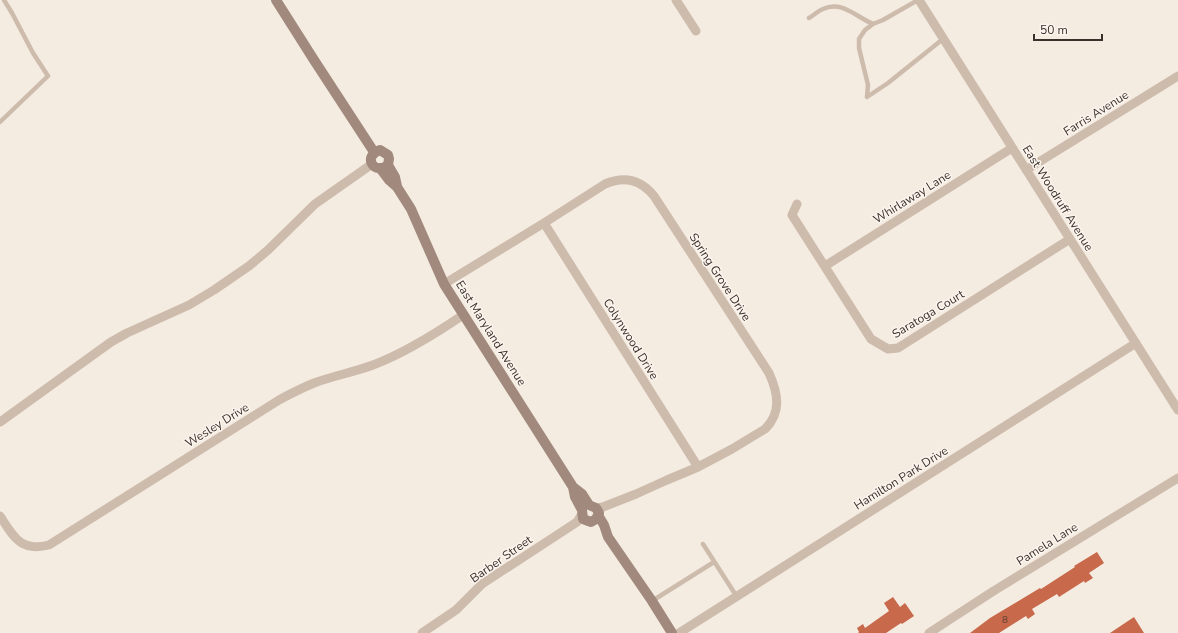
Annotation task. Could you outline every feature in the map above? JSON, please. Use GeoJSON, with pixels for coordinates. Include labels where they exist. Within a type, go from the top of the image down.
{"type":"FeatureCollection","features":[{"type":"Feature","properties":{"kind":"street"},"geometry":{"type":"LineString","coordinates":[[0,422],[111,342],[127,333],[189,305],[214,290],[249,266],[286,234],[315,204],[380,166],[371,160],[374,152],[276,0]]}},
{"type":"Feature","properties":{"kind":"street"},"geometry":{"type":"LineString","coordinates":[[676,0],[696,31]]}},
{"type":"Feature","properties":{"kind":"street","name":"East Woodruff Avenue"},"geometry":{"type":"LineString","coordinates":[[918,0],[1178,410]]}},
{"type":"Feature","properties":{"kind":"street","name":"Farris Avenue"},"geometry":{"type":"LineString","coordinates":[[1026,170],[1178,76]]}},
{"type":"Feature","properties":{"kind":"street","name":"Whirlaway Lane"},"geometry":{"type":"LineString","coordinates":[[825,266],[1012,148]]}},
{"type":"Feature","properties":{"kind":"street","name":"East Maryland Avenue"},"geometry":{"type":"LineString","coordinates":[[374,152],[380,150],[388,155],[389,159],[380,166],[389,180],[397,187],[411,209],[444,284],[573,487],[575,497],[590,514],[601,534],[608,537],[672,633]]}},
{"type":"Feature","properties":{"kind":"street","name":"Spring Grove Drive"},"geometry":{"type":"LineString","coordinates":[[444,284],[605,184],[614,180],[625,179],[635,181],[644,186],[654,196],[769,373],[777,398],[777,408],[774,417],[765,429],[698,467],[590,514]]}},
{"type":"Feature","properties":{"kind":"street","name":"Saratoga Court"},"geometry":{"type":"LineString","coordinates":[[797,204],[792,215],[871,339],[888,349],[898,348],[1070,239]]}},
{"type":"Feature","properties":{"kind":"street","name":"Colynwood Drive"},"geometry":{"type":"LineString","coordinates":[[544,223],[698,467]]}},
{"type":"Feature","properties":{"kind":"street","name":"Wesley Drive"},"geometry":{"type":"LineString","coordinates":[[0,516],[16,540],[24,545],[30,547],[49,545],[279,400],[315,383],[372,365],[396,355],[421,342],[463,315]]}},
{"type":"Feature","properties":{"kind":"street","name":"Hamilton Park Drive"},"geometry":{"type":"LineString","coordinates":[[679,633],[1136,343]]}},
{"type":"Feature","properties":{"kind":"street","name":"Pamela Lane"},"geometry":{"type":"LineString","coordinates":[[929,633],[992,592],[1178,478]]}},
{"type":"Feature","properties":{"kind":"street","name":"Barber Street"},"geometry":{"type":"LineString","coordinates":[[422,633],[456,610],[482,584],[590,514]]}},
{"type":"Feature","properties":{"kind":"lane"},"geometry":{"type":"LineString","coordinates":[[0,122],[48,76],[33,53],[4,0]]}},
{"type":"Feature","properties":{"kind":"lane"},"geometry":{"type":"LineString","coordinates":[[918,0],[873,24],[865,30],[859,39],[859,48],[868,85],[867,97],[888,83],[943,39]]}},
{"type":"Feature","properties":{"kind":"lane"},"geometry":{"type":"LineString","coordinates":[[810,18],[823,9],[834,5],[842,6],[866,22],[873,24]]}},
{"type":"Feature","properties":{"kind":"lane"},"geometry":{"type":"LineString","coordinates":[[703,544],[737,597]]}},
{"type":"Feature","properties":{"kind":"lane"},"geometry":{"type":"LineString","coordinates":[[652,601],[714,562]]}},
{"type":"Feature","properties":{"kind":"building"},"geometry":{"type":"Polygon","coordinates":[[[1097,552],[1104,563],[1089,573],[1093,578],[1085,583],[1084,581],[1059,597],[1057,594],[1032,609],[1035,614],[1028,619],[1026,616],[999,633],[970,633],[990,618],[1040,588],[1041,589],[1097,552]]]}},
{"type":"Feature","properties":{"kind":"building"},"geometry":{"type":"Polygon","coordinates":[[[893,597],[900,607],[905,603],[914,616],[886,633],[858,633],[857,628],[863,624],[865,628],[889,611],[884,603],[893,597]]]}},
{"type":"Feature","properties":{"kind":"building"},"geometry":{"type":"Polygon","coordinates":[[[1134,617],[1144,633],[1110,633],[1134,617]]]}}]}
